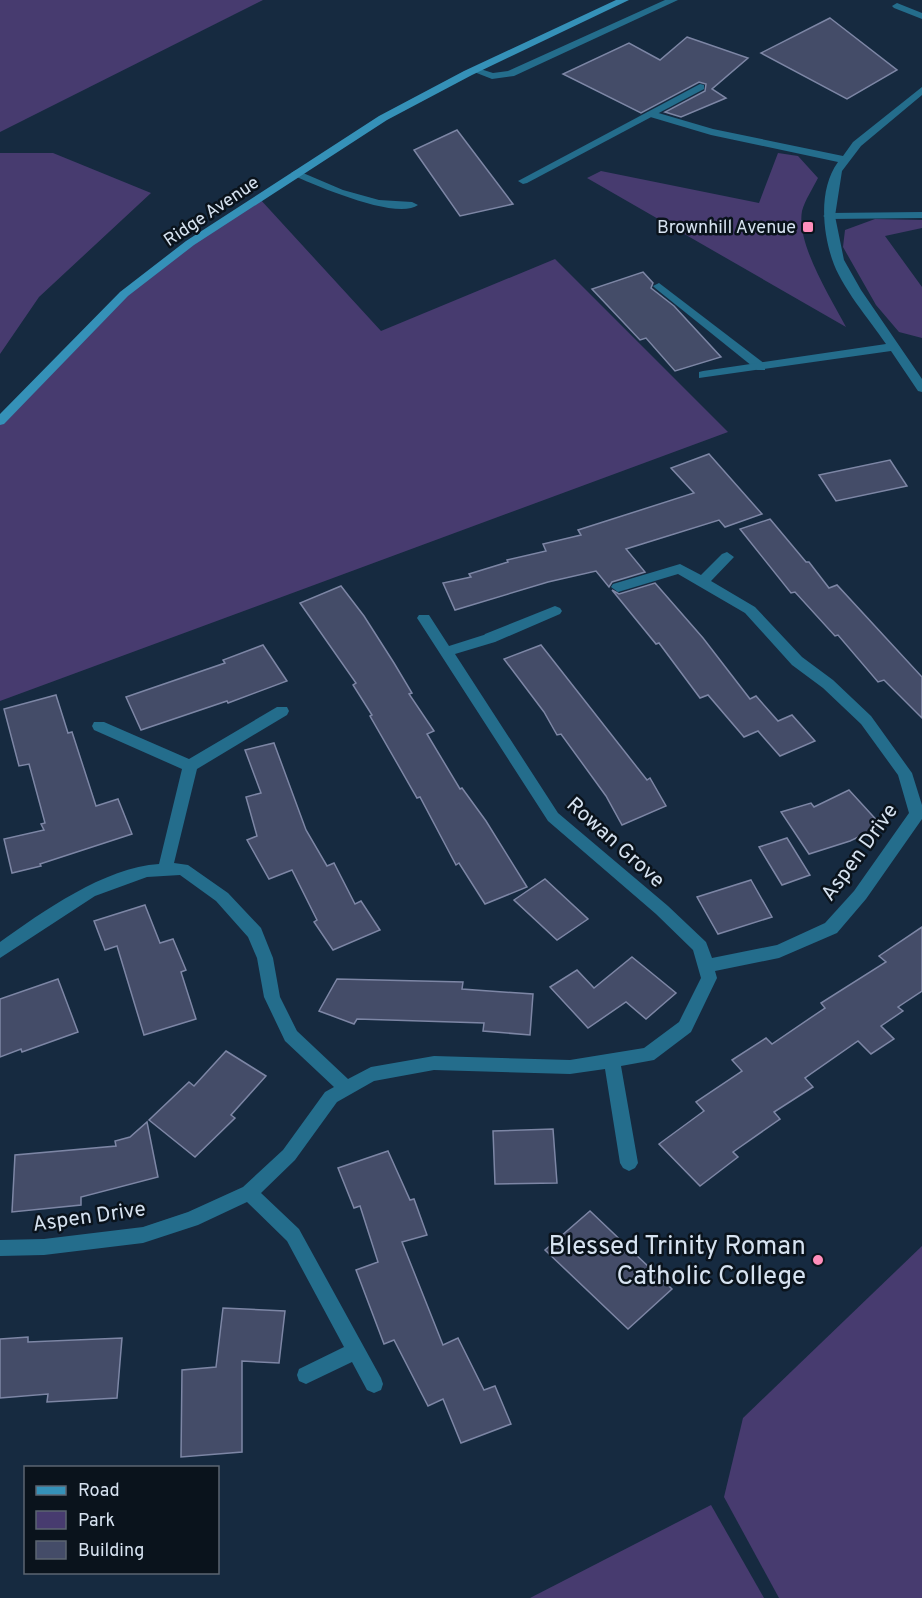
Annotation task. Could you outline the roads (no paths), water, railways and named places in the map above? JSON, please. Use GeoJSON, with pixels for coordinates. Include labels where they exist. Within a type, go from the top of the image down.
{"type":"FeatureCollection","features":[{"type":"Feature","properties":{"kind":"street"},"geometry":{"type":"LineString","coordinates":[[474,70],[492,76],[510,74],[673,0]]}},
{"type":"Feature","properties":{"kind":"street","name":"Ridge Avenue"},"geometry":{"type":"LineString","coordinates":[[0,421],[124,294],[190,243],[383,118],[474,70],[620,1]]}},
{"type":"Feature","properties":{"kind":"street"},"geometry":{"type":"LineString","coordinates":[[897,6],[922,16]]}},
{"type":"Feature","properties":{"kind":"street"},"geometry":{"type":"LineString","coordinates":[[523,181],[700,87]]}},
{"type":"Feature","properties":{"kind":"street"},"geometry":{"type":"LineString","coordinates":[[922,90],[857,144],[837,171],[829,216],[838,261],[922,388]]}},
{"type":"Feature","properties":{"kind":"street"},"geometry":{"type":"LineString","coordinates":[[651,114],[711,132],[846,160]]}},
{"type":"Feature","properties":{"kind":"street"},"geometry":{"type":"LineString","coordinates":[[296,173],[339,192],[379,203],[412,205]]}},
{"type":"Feature","properties":{"kind":"street"},"geometry":{"type":"LineString","coordinates":[[829,216],[922,215]]}},
{"type":"Feature","properties":{"kind":"street"},"geometry":{"type":"LineString","coordinates":[[659,286],[761,367]]}},
{"type":"Feature","properties":{"kind":"street"},"geometry":{"type":"LineString","coordinates":[[703,375],[894,347]]}},
{"type":"Feature","properties":{"kind":"street"},"geometry":{"type":"LineString","coordinates":[[702,582],[727,557]]}},
{"type":"Feature","properties":{"kind":"street","name":"Aspen Drive"},"geometry":{"type":"LineString","coordinates":[[0,1248],[44,1247],[143,1235],[192,1219],[249,1193],[289,1155],[331,1097],[371,1074],[434,1063],[570,1067],[648,1055],[685,1027],[709,978],[706,966],[779,951],[831,928],[860,895],[917,814],[918,807],[905,773],[866,720],[828,684],[797,661],[750,610],[680,569],[618,587]]}},
{"type":"Feature","properties":{"kind":"street"},"geometry":{"type":"LineString","coordinates":[[446,652],[490,638],[555,611]]}},
{"type":"Feature","properties":{"kind":"street","name":"Rowan Grove"},"geometry":{"type":"LineString","coordinates":[[424,618],[553,817],[579,842],[662,910],[700,947],[706,966]]}},
{"type":"Feature","properties":{"kind":"street"},"geometry":{"type":"LineString","coordinates":[[165,870],[190,766],[282,711]]}},
{"type":"Feature","properties":{"kind":"street"},"geometry":{"type":"LineString","coordinates":[[99,726],[190,766]]}},
{"type":"Feature","properties":{"kind":"street"},"geometry":{"type":"LineString","coordinates":[[0,951],[43,920],[89,892],[146,871],[183,869],[222,897],[255,933],[265,958],[272,997],[291,1036],[347,1088]]}},
{"type":"Feature","properties":{"kind":"street"},"geometry":{"type":"LineString","coordinates":[[612,1061],[629,1162]]}},
{"type":"Feature","properties":{"kind":"street"},"geometry":{"type":"LineString","coordinates":[[249,1193],[293,1235],[374,1384]]}},
{"type":"Feature","properties":{"kind":"street"},"geometry":{"type":"LineString","coordinates":[[306,1375],[356,1350]]}},
{"type":"Feature","properties":{"kind":"place","name":"Brownhill Avenue"},"geometry":{"type":"Point","coordinates":[808,227]}},
{"type":"Feature","properties":{"kind":"place","name":"Blessed Trinity Roman Catholic College"},"geometry":{"type":"Point","coordinates":[818,1260]}}]}
